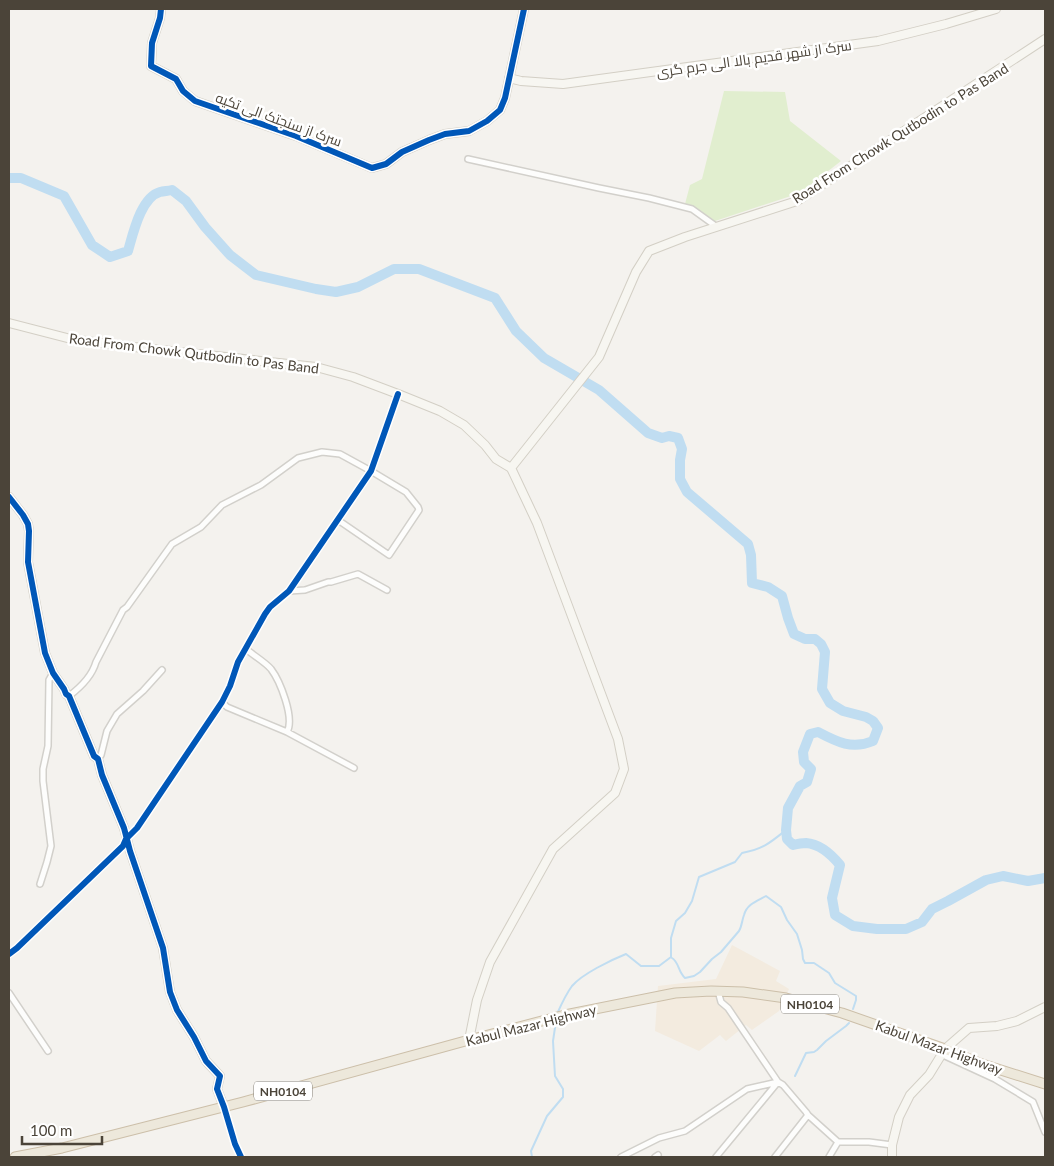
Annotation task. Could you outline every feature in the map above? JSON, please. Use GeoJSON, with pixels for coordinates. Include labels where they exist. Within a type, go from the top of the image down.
{"type":"FeatureCollection","features":[{"type":"Feature","properties":{"kind":"highway","name":"Kabul Mazar Highway"},"geometry":{"type":"LineString","coordinates":[[15,1157],[62,1148],[224,1107],[565,1015],[675,993],[743,992],[786,998],[842,1013],[944,1052],[1045,1084]]}},
{"type":"Feature","properties":{"kind":"street","name":"سرک از سنجتک الی تکیه"},"geometry":{"type":"LineString","coordinates":[[161,9],[152,43],[151,66],[176,80],[183,91],[195,101],[296,136],[372,168],[386,164],[402,152],[429,140],[445,134],[469,131],[487,121],[500,110],[510,78],[524,9]]}},
{"type":"Feature","properties":{"kind":"street","name":"سرک از شهر قدیم بالا الی جرم گری"},"geometry":{"type":"LineString","coordinates":[[510,78],[522,81],[563,84],[878,41],[996,9]]}},
{"type":"Feature","properties":{"kind":"street","name":"Road From Chowk Qutbodin to Pas Band"},"geometry":{"type":"LineString","coordinates":[[9,322],[71,339],[316,367],[353,377],[440,412],[464,425],[485,445],[496,459],[511,468],[599,357],[636,272],[649,251],[685,237],[797,201],[1045,39]]}},
{"type":"Feature","properties":{"kind":"street"},"geometry":{"type":"LineString","coordinates":[[468,158],[692,209],[716,227]]}},
{"type":"Feature","properties":{"kind":"street"},"geometry":{"type":"LineString","coordinates":[[9,954],[123,846],[126,839],[138,828],[222,702],[238,662],[265,614],[289,590],[371,471],[398,394]]}},
{"type":"Feature","properties":{"kind":"street"},"geometry":{"type":"LineString","coordinates":[[69,696],[80,688],[94,669],[123,610],[172,544],[201,527],[222,504],[261,484],[298,458],[322,452],[340,454],[406,492],[419,510],[389,554],[338,520]]}},
{"type":"Feature","properties":{"kind":"street"},"geometry":{"type":"LineString","coordinates":[[469,1040],[477,1000],[490,962],[553,849],[614,793],[624,769],[618,738],[537,523],[511,468]]}},
{"type":"Feature","properties":{"kind":"street"},"geometry":{"type":"LineString","coordinates":[[9,497],[23,514],[28,524],[28,562],[46,653],[54,673],[69,696],[94,756],[98,759],[102,775],[124,828],[163,948],[170,992],[177,1010],[206,1061],[220,1076],[217,1089],[235,1144],[242,1157]]}},
{"type":"Feature","properties":{"kind":"street"},"geometry":{"type":"LineString","coordinates":[[289,590],[305,590],[358,574],[387,590]]}},
{"type":"Feature","properties":{"kind":"street"},"geometry":{"type":"LineString","coordinates":[[246,649],[270,668],[281,689],[288,710],[289,728],[287,732]]}},
{"type":"Feature","properties":{"kind":"street"},"geometry":{"type":"LineString","coordinates":[[98,759],[101,755],[107,731],[117,714],[143,691],[162,670]]}},
{"type":"Feature","properties":{"kind":"street"},"geometry":{"type":"LineString","coordinates":[[40,884],[48,862],[50,846],[43,768],[48,746],[49,680],[54,673]]}},
{"type":"Feature","properties":{"kind":"street"},"geometry":{"type":"LineString","coordinates":[[222,702],[226,707],[287,732],[354,768]]}},
{"type":"Feature","properties":{"kind":"street"},"geometry":{"type":"LineString","coordinates":[[718,991],[721,1002],[728,1008],[778,1082],[783,1085],[808,1115],[838,1142],[869,1142],[892,1145]]}},
{"type":"Feature","properties":{"kind":"street"},"geometry":{"type":"LineString","coordinates":[[9,993],[48,1051]]}},
{"type":"Feature","properties":{"kind":"street"},"geometry":{"type":"LineString","coordinates":[[892,1157],[892,1145],[900,1117],[910,1095],[928,1075],[944,1052],[969,1028],[997,1026],[1016,1021],[1045,1007]]}},
{"type":"Feature","properties":{"kind":"street"},"geometry":{"type":"LineString","coordinates":[[944,1052],[995,1079],[1032,1102],[1045,1132]]}},
{"type":"Feature","properties":{"kind":"street"},"geometry":{"type":"LineString","coordinates":[[621,1157],[659,1138],[685,1130],[747,1089],[778,1082]]}},
{"type":"Feature","properties":{"kind":"street"},"geometry":{"type":"LineString","coordinates":[[716,1157],[778,1082]]}},
{"type":"Feature","properties":{"kind":"street"},"geometry":{"type":"LineString","coordinates":[[775,1157],[808,1115]]}},
{"type":"Feature","properties":{"kind":"street"},"geometry":{"type":"LineString","coordinates":[[829,1157],[838,1142]]}},
{"type":"Feature","properties":{"kind":"shaded area"},"geometry":{"type":"Polygon","coordinates":[[[732,945],[780,971],[776,981],[789,989],[779,1011],[752,1030],[746,1025],[726,1041],[720,1035],[699,1051],[655,1031],[658,986],[716,979],[732,945]]]}},
{"type":"Feature","properties":{"kind":"green space"},"geometry":{"type":"Polygon","coordinates":[[[724,91],[785,92],[790,121],[841,161],[800,193],[709,223],[685,204],[690,185],[702,179],[724,91]]]}},
{"type":"Feature","properties":{"kind":"waterway"},"geometry":{"type":"LineString","coordinates":[[9,178],[21,178],[64,196],[92,245],[110,257],[128,251],[135,226],[143,208],[153,195],[172,190],[186,201],[205,227],[230,255],[256,275],[336,292],[358,287],[394,269],[419,269],[495,298],[516,331],[544,358],[599,390],[648,433],[662,438],[669,436],[678,438],[682,449],[680,479],[687,492],[748,544],[751,555],[752,583],[768,587],[782,596],[794,634],[805,639],[815,639],[821,644],[825,652],[822,689],[830,703],[843,711],[866,717],[873,721],[878,728],[873,741],[858,745],[838,742],[818,732],[810,734],[803,752],[804,762],[811,769],[807,782],[800,786],[788,808],[787,839],[793,845],[806,843],[821,848],[829,853],[840,865],[832,898],[835,915],[853,926],[877,929],[906,929],[922,922],[932,909],[986,880],[1003,876],[1028,881],[1045,878]]}},
{"type":"Feature","properties":{"kind":"waterway"},"geometry":{"type":"LineString","coordinates":[[557,1014],[572,986],[590,972],[605,964],[626,954],[641,966],[659,966],[671,957],[671,938],[676,921],[685,913],[692,901],[699,877],[735,862],[742,853],[766,845],[786,830]]}},
{"type":"Feature","properties":{"kind":"waterway"},"geometry":{"type":"LineString","coordinates":[[672,958],[685,978],[694,976],[721,952],[739,931],[747,908],[766,896],[781,907],[797,934],[805,963],[814,963],[829,973],[835,983],[856,996],[853,1009]]}},
{"type":"Feature","properties":{"kind":"waterway"},"geometry":{"type":"LineString","coordinates":[[532,1157],[531,1151],[547,1116],[563,1097],[563,1089],[555,1076],[553,1041],[556,1021]]}},
{"type":"Feature","properties":{"kind":"waterway"},"geometry":{"type":"LineString","coordinates":[[795,1076],[806,1053],[817,1050],[849,1023]]}},
{"type":"Feature","properties":{"kind":"cycle path"},"geometry":{"type":"LineString","coordinates":[[161,9],[152,43],[151,66],[176,79],[183,91],[195,101],[296,136],[372,168],[386,164],[402,152],[429,140],[445,134],[469,131],[487,121],[500,110],[505,98],[524,9]]}},
{"type":"Feature","properties":{"kind":"cycle path"},"geometry":{"type":"LineString","coordinates":[[9,954],[123,846],[126,839],[137,828],[222,702],[238,662],[265,614],[270,607],[289,591],[371,471],[398,394]]}},
{"type":"Feature","properties":{"kind":"cycle path"},"geometry":{"type":"LineString","coordinates":[[9,497],[28,524],[28,562],[45,653],[53,673],[69,696],[94,756],[98,759],[102,775],[124,828],[163,948],[170,992],[177,1010],[206,1061],[220,1076],[217,1089],[241,1157]]}}]}
